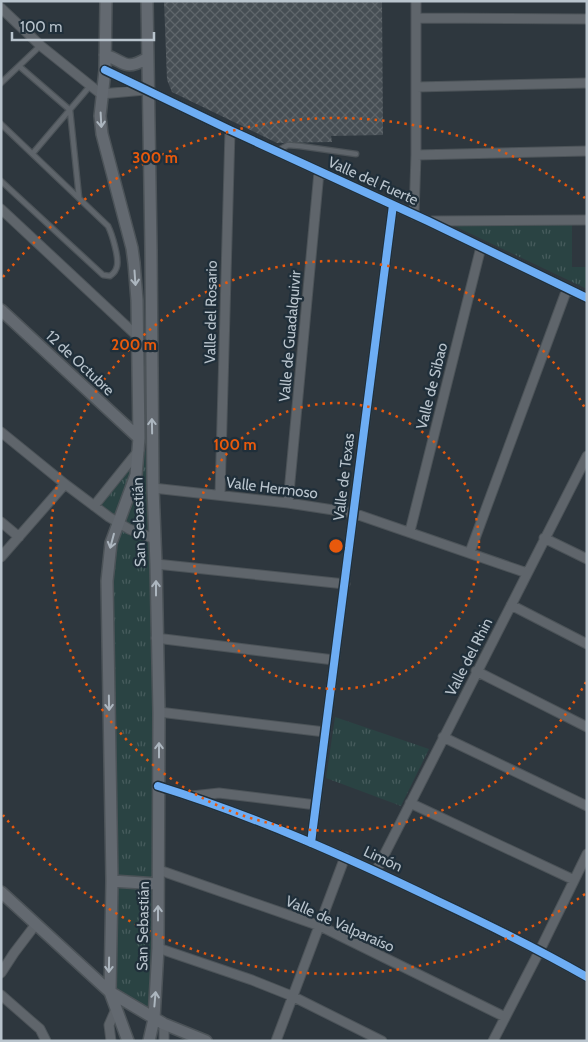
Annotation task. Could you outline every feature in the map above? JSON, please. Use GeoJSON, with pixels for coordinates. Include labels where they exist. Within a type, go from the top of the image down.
{"type":"FeatureCollection","features":[{"type":"Feature","properties":{"kind":"main road","name":"San Sebastián"},"geometry":{"type":"LineString","coordinates":[[106,1],[105,70],[100,116],[102,134],[132,248],[137,300],[139,444],[136,475],[118,523],[109,554],[107,581],[112,881],[110,992],[128,1041]]}},
{"type":"Feature","properties":{"kind":"main road","name":"San Sebastián"},"geometry":{"type":"LineString","coordinates":[[146,1],[152,488],[156,564],[159,712],[158,948],[154,1019],[149,1041]]}},
{"type":"Feature","properties":{"kind":"main road"},"geometry":{"type":"LineString","coordinates":[[105,55],[130,66],[146,58]]}},
{"type":"Feature","properties":{"kind":"main road","name":"12 de Octubre"},"geometry":{"type":"LineString","coordinates":[[1,310],[139,444]]}},
{"type":"Feature","properties":{"kind":"main road"},"geometry":{"type":"LineString","coordinates":[[112,881],[158,884]]}},
{"type":"Feature","properties":{"kind":"main road"},"geometry":{"type":"LineString","coordinates":[[1,892],[110,992],[154,1019],[206,1041]]}},
{"type":"Feature","properties":{"kind":"street"},"geometry":{"type":"LineString","coordinates":[[414,215],[416,1]]}},
{"type":"Feature","properties":{"kind":"street"},"geometry":{"type":"LineString","coordinates":[[1,8],[42,46],[102,94],[148,90]]}},
{"type":"Feature","properties":{"kind":"street"},"geometry":{"type":"LineString","coordinates":[[416,18],[587,19]]}},
{"type":"Feature","properties":{"kind":"street","name":"Valle del Fuerte"},"geometry":{"type":"LineString","coordinates":[[105,70],[276,152],[428,221],[587,298]]}},
{"type":"Feature","properties":{"kind":"street"},"geometry":{"type":"LineString","coordinates":[[416,87],[587,83]]}},
{"type":"Feature","properties":{"kind":"street","name":"Valle del Rosario"},"geometry":{"type":"LineString","coordinates":[[220,495],[230,130]]}},
{"type":"Feature","properties":{"kind":"street"},"geometry":{"type":"LineString","coordinates":[[416,154],[587,151]]}},
{"type":"Feature","properties":{"kind":"street","name":"Valle de Guadalquivir"},"geometry":{"type":"LineString","coordinates":[[288,503],[319,172]]}},
{"type":"Feature","properties":{"kind":"street","name":"Valle de Texas"},"geometry":{"type":"LineString","coordinates":[[311,842],[393,205]]}},
{"type":"Feature","properties":{"kind":"street"},"geometry":{"type":"LineString","coordinates":[[1,209],[136,335]]}},
{"type":"Feature","properties":{"kind":"street"},"geometry":{"type":"LineString","coordinates":[[428,221],[587,220]]}},
{"type":"Feature","properties":{"kind":"street","name":"Valle de Sibao"},"geometry":{"type":"LineString","coordinates":[[410,531],[481,247]]}},
{"type":"Feature","properties":{"kind":"street"},"geometry":{"type":"LineString","coordinates":[[470,552],[567,289]]}},
{"type":"Feature","properties":{"kind":"street"},"geometry":{"type":"LineString","coordinates":[[1,432],[65,484],[118,523],[155,539]]}},
{"type":"Feature","properties":{"kind":"street"},"geometry":{"type":"LineString","coordinates":[[94,506],[139,444]]}},
{"type":"Feature","properties":{"kind":"street","name":"Valle del Rhin"},"geometry":{"type":"LineString","coordinates":[[376,871],[476,671],[587,456]]}},
{"type":"Feature","properties":{"kind":"street"},"geometry":{"type":"LineString","coordinates":[[1,557],[65,484]]}},
{"type":"Feature","properties":{"kind":"street","name":"Valle Hermoso"},"geometry":{"type":"LineString","coordinates":[[152,488],[288,503],[353,513],[410,531],[527,573]]}},
{"type":"Feature","properties":{"kind":"street"},"geometry":{"type":"LineString","coordinates":[[1,522],[19,537]]}},
{"type":"Feature","properties":{"kind":"street"},"geometry":{"type":"LineString","coordinates":[[544,538],[587,559]]}},
{"type":"Feature","properties":{"kind":"street"},"geometry":{"type":"LineString","coordinates":[[156,564],[345,584]]}},
{"type":"Feature","properties":{"kind":"street"},"geometry":{"type":"LineString","coordinates":[[511,605],[587,644]]}},
{"type":"Feature","properties":{"kind":"street"},"geometry":{"type":"LineString","coordinates":[[156,638],[334,660]]}},
{"type":"Feature","properties":{"kind":"street"},"geometry":{"type":"LineString","coordinates":[[476,671],[587,727]]}},
{"type":"Feature","properties":{"kind":"street"},"geometry":{"type":"LineString","coordinates":[[159,712],[325,732]]}},
{"type":"Feature","properties":{"kind":"street"},"geometry":{"type":"LineString","coordinates":[[443,737],[587,806]]}},
{"type":"Feature","properties":{"kind":"street","name":"Limón"},"geometry":{"type":"LineString","coordinates":[[158,786],[190,796],[311,842],[345,857],[540,950],[587,977]]}},
{"type":"Feature","properties":{"kind":"street"},"geometry":{"type":"LineString","coordinates":[[190,796],[219,793],[316,805]]}},
{"type":"Feature","properties":{"kind":"street"},"geometry":{"type":"LineString","coordinates":[[410,803],[574,880]]}},
{"type":"Feature","properties":{"kind":"street"},"geometry":{"type":"LineString","coordinates":[[493,1041],[587,854]]}},
{"type":"Feature","properties":{"kind":"street"},"geometry":{"type":"LineString","coordinates":[[276,1041],[345,857]]}},
{"type":"Feature","properties":{"kind":"street","name":"Valle de Valparaíso"},"geometry":{"type":"LineString","coordinates":[[159,870],[320,926],[505,1017]]}},
{"type":"Feature","properties":{"kind":"street"},"geometry":{"type":"LineString","coordinates":[[1,973],[14,952],[36,924]]}},
{"type":"Feature","properties":{"kind":"street"},"geometry":{"type":"LineString","coordinates":[[158,948],[252,980],[292,996],[382,1041]]}},
{"type":"Feature","properties":{"kind":"street"},"geometry":{"type":"LineString","coordinates":[[1,994],[40,1029],[46,1041]]}},
{"type":"Feature","properties":{"kind":"street"},"geometry":{"type":"LineString","coordinates":[[111,1041],[109,1025],[116,1009]]}},
{"type":"Feature","properties":{"kind":"street"},"geometry":{"type":"LineString","coordinates":[[164,1024],[164,1041]]}},
{"type":"Feature","properties":{"kind":"lane"},"geometry":{"type":"LineString","coordinates":[[1,83],[42,46]]}},
{"type":"Feature","properties":{"kind":"lane"},"geometry":{"type":"LineString","coordinates":[[19,66],[70,110],[79,198]]}},
{"type":"Feature","properties":{"kind":"lane"},"geometry":{"type":"LineString","coordinates":[[32,154],[90,86]]}},
{"type":"Feature","properties":{"kind":"lane"},"geometry":{"type":"LineString","coordinates":[[1,124],[108,226],[112,234],[118,265],[114,272],[110,276],[103,275],[1,180]]}},
{"type":"Feature","properties":{"kind":"lane"},"geometry":{"type":"LineString","coordinates":[[276,152],[288,146],[300,146],[356,154]]}},
{"type":"Feature","properties":{"kind":"green space"},"geometry":{"type":"Polygon","coordinates":[[[446,222],[572,223],[572,267],[587,267],[587,289],[446,222]]]}},
{"type":"Feature","properties":{"kind":"green space"},"geometry":{"type":"Polygon","coordinates":[[[139,450],[152,451],[155,539],[154,1019],[110,992],[107,581],[118,523],[94,506],[139,450]]]}},
{"type":"Feature","properties":{"kind":"green space"},"geometry":{"type":"Polygon","coordinates":[[[335,717],[429,749],[401,806],[326,778],[335,717]]]}},
{"type":"Feature","properties":{"kind":"building"},"geometry":{"type":"Polygon","coordinates":[[[164,1],[382,1],[383,135],[331,136],[332,142],[277,143],[172,92],[167,80],[164,1]]]}},
{"type":"Feature","properties":{"kind":"cycle path"},"geometry":{"type":"LineString","coordinates":[[105,70],[428,221],[587,298]]}},
{"type":"Feature","properties":{"kind":"cycle path"},"geometry":{"type":"LineString","coordinates":[[311,843],[393,205]]}},
{"type":"Feature","properties":{"kind":"cycle path"},"geometry":{"type":"LineString","coordinates":[[158,786],[230,810],[335,853],[495,928],[587,977]]}}]}
